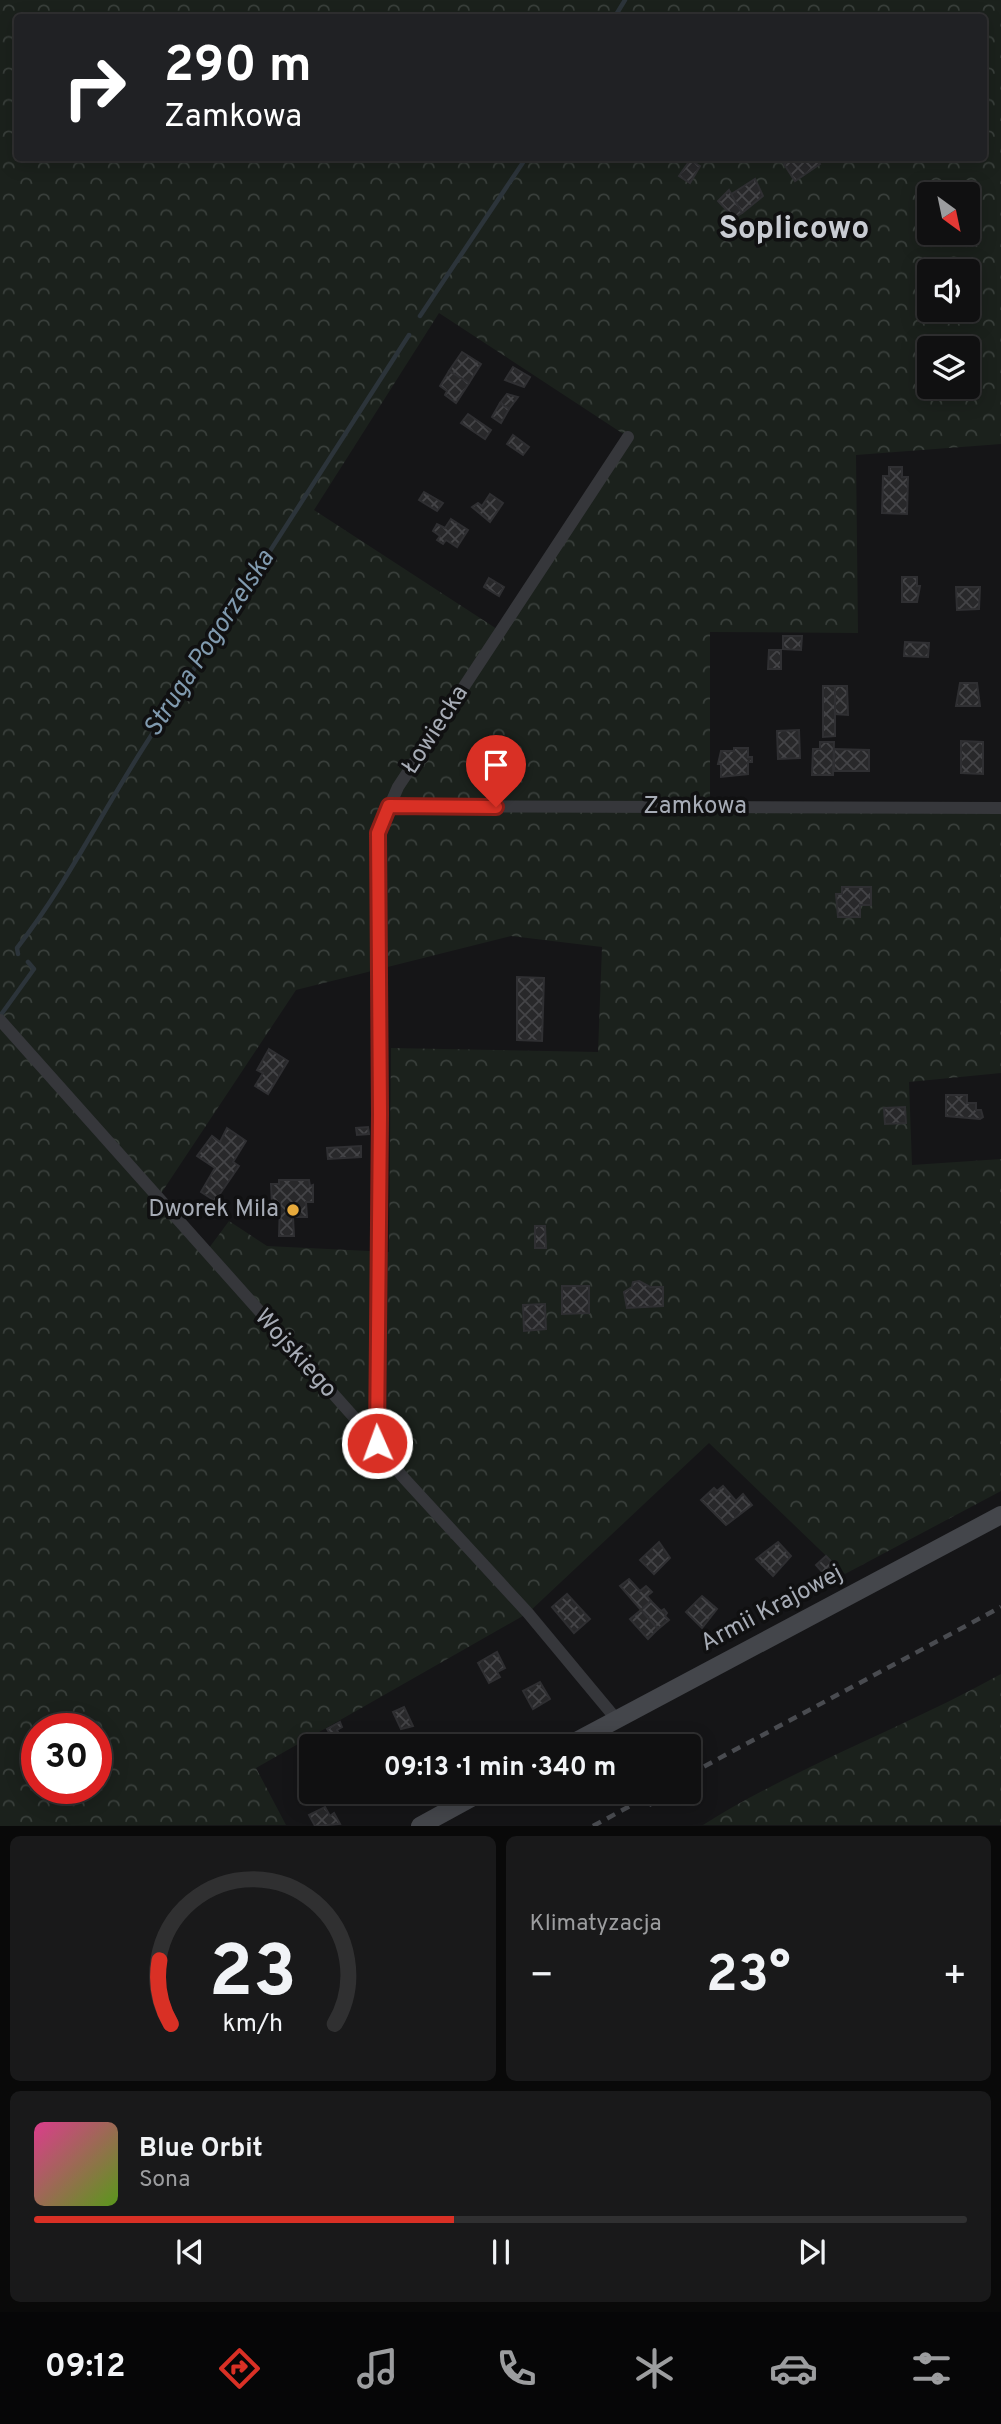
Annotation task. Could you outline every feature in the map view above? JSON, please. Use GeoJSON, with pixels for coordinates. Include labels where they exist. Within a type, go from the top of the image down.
{"type":"FeatureCollection","features":[{"type":"Feature","properties":{"kind":"main road","name":"Armii Krajowej"},"geometry":{"type":"LineString","coordinates":[[590,1734],[1001,1515]]}},
{"type":"Feature","properties":{"kind":"main road"},"geometry":{"type":"LineString","coordinates":[[420,1825],[459,1804]]}},
{"type":"Feature","properties":{"kind":"street","name":"Łowiecka"},"geometry":{"type":"LineString","coordinates":[[377,1443],[380,1114],[378,833],[398,787],[628,437]]}},
{"type":"Feature","properties":{"kind":"street","name":"Zamkowa"},"geometry":{"type":"LineString","coordinates":[[389,806],[1001,808]]}},
{"type":"Feature","properties":{"kind":"street","name":"Wojskiego"},"geometry":{"type":"LineString","coordinates":[[3,1022],[377,1443],[402,1476],[528,1613],[617,1720]]}},
{"type":"Feature","properties":{"kind":"green space"},"geometry":{"type":"Polygon","coordinates":[[[0,0],[1001,0],[1001,444],[856,455],[858,633],[710,632],[710,806],[1001,808],[1001,1073],[909,1082],[912,1165],[1001,1159],[1001,1491],[845,1574],[709,1443],[528,1613],[316,1734],[299,1734],[299,1743],[256,1768],[286,1825],[0,1826],[0,0]],[[439,313],[314,510],[500,631],[628,437],[439,313]],[[511,936],[296,990],[158,1198],[206,1252],[229,1221],[267,1246],[389,1252],[391,1048],[598,1052],[602,947],[511,936]]]}},
{"type":"Feature","properties":{"kind":"green space"},"geometry":{"type":"Polygon","coordinates":[[[1001,1674],[1001,1825],[703,1825],[776,1784],[1001,1674]]]}},
{"type":"Feature","properties":{"kind":"building"},"geometry":{"type":"Polygon","coordinates":[[[689,161],[700,166],[690,183],[679,176],[689,161]]]}},
{"type":"Feature","properties":{"kind":"building"},"geometry":{"type":"Polygon","coordinates":[[[789,161],[818,161],[820,164],[795,181],[784,164],[789,161]]]}},
{"type":"Feature","properties":{"kind":"building"},"geometry":{"type":"Polygon","coordinates":[[[755,179],[763,196],[742,213],[730,195],[755,179]]]}},
{"type":"Feature","properties":{"kind":"building"},"geometry":{"type":"Polygon","coordinates":[[[729,190],[742,213],[734,218],[718,201],[729,190]]]}},
{"type":"Feature","properties":{"kind":"building"},"geometry":{"type":"Polygon","coordinates":[[[462,352],[481,364],[469,383],[449,371],[462,352]]]}},
{"type":"Feature","properties":{"kind":"building"},"geometry":{"type":"Polygon","coordinates":[[[513,367],[530,377],[524,387],[505,380],[513,367]]]}},
{"type":"Feature","properties":{"kind":"building"},"geometry":{"type":"Polygon","coordinates":[[[449,371],[469,383],[456,403],[445,395],[447,391],[440,386],[449,371]]]}},
{"type":"Feature","properties":{"kind":"building"},"geometry":{"type":"Polygon","coordinates":[[[507,394],[518,397],[509,409],[500,403],[507,394]]]}},
{"type":"Feature","properties":{"kind":"building"},"geometry":{"type":"Polygon","coordinates":[[[500,403],[509,409],[501,423],[492,417],[500,403]]]}},
{"type":"Feature","properties":{"kind":"building"},"geometry":{"type":"Polygon","coordinates":[[[468,414],[491,430],[485,439],[461,423],[468,414]]]}},
{"type":"Feature","properties":{"kind":"building"},"geometry":{"type":"Polygon","coordinates":[[[513,435],[529,447],[523,455],[507,444],[513,435]]]}},
{"type":"Feature","properties":{"kind":"building"},"geometry":{"type":"Polygon","coordinates":[[[889,467],[902,467],[902,477],[908,477],[907,514],[882,513],[883,476],[889,476],[889,467]]]}},
{"type":"Feature","properties":{"kind":"building"},"geometry":{"type":"Polygon","coordinates":[[[424,492],[443,503],[437,511],[419,500],[424,492]]]}},
{"type":"Feature","properties":{"kind":"building"},"geometry":{"type":"Polygon","coordinates":[[[490,494],[503,503],[490,522],[472,507],[478,503],[482,506],[490,494]]]}},
{"type":"Feature","properties":{"kind":"building"},"geometry":{"type":"Polygon","coordinates":[[[451,519],[468,530],[457,547],[446,540],[443,544],[437,540],[440,536],[433,531],[437,524],[445,528],[451,519]]]}},
{"type":"Feature","properties":{"kind":"building"},"geometry":{"type":"Polygon","coordinates":[[[902,577],[917,577],[917,586],[920,586],[917,602],[902,602],[902,577]]]}},
{"type":"Feature","properties":{"kind":"building"},"geometry":{"type":"Polygon","coordinates":[[[489,578],[504,587],[499,596],[484,587],[489,578]]]}},
{"type":"Feature","properties":{"kind":"building"},"geometry":{"type":"Polygon","coordinates":[[[956,587],[980,587],[979,609],[957,610],[956,587]]]}},
{"type":"Feature","properties":{"kind":"building"},"geometry":{"type":"Polygon","coordinates":[[[783,636],[802,636],[801,650],[783,649],[783,636]]]}},
{"type":"Feature","properties":{"kind":"building"},"geometry":{"type":"Polygon","coordinates":[[[905,642],[929,643],[928,657],[904,656],[905,642]]]}},
{"type":"Feature","properties":{"kind":"building"},"geometry":{"type":"Polygon","coordinates":[[[769,650],[781,650],[781,669],[768,669],[769,650]]]}},
{"type":"Feature","properties":{"kind":"building"},"geometry":{"type":"Polygon","coordinates":[[[960,683],[977,683],[980,706],[956,706],[960,683]]]}},
{"type":"Feature","properties":{"kind":"building"},"geometry":{"type":"Polygon","coordinates":[[[823,686],[835,686],[835,736],[823,737],[823,686]]]}},
{"type":"Feature","properties":{"kind":"building"},"geometry":{"type":"Polygon","coordinates":[[[835,686],[847,686],[848,715],[835,714],[835,686]]]}},
{"type":"Feature","properties":{"kind":"building"},"geometry":{"type":"Polygon","coordinates":[[[799,730],[800,758],[778,759],[777,731],[799,730]]]}},
{"type":"Feature","properties":{"kind":"building"},"geometry":{"type":"Polygon","coordinates":[[[961,741],[983,742],[983,774],[961,773],[961,741]]]}},
{"type":"Feature","properties":{"kind":"building"},"geometry":{"type":"Polygon","coordinates":[[[820,742],[834,742],[833,775],[812,775],[813,749],[820,749],[820,742]]]}},
{"type":"Feature","properties":{"kind":"building"},"geometry":{"type":"Polygon","coordinates":[[[734,748],[748,748],[748,757],[752,757],[752,762],[748,762],[748,774],[721,777],[721,764],[718,764],[721,751],[734,751],[734,748]]]}},
{"type":"Feature","properties":{"kind":"building"},"geometry":{"type":"Polygon","coordinates":[[[834,749],[869,750],[869,771],[834,771],[834,749]]]}},
{"type":"Feature","properties":{"kind":"building"},"geometry":{"type":"Polygon","coordinates":[[[842,887],[871,887],[871,905],[860,905],[860,917],[838,917],[836,894],[842,894],[842,887]]]}},
{"type":"Feature","properties":{"kind":"building"},"geometry":{"type":"Polygon","coordinates":[[[517,977],[544,978],[542,1041],[517,1040],[517,977]]]}},
{"type":"Feature","properties":{"kind":"building"},"geometry":{"type":"Polygon","coordinates":[[[269,1049],[288,1061],[268,1094],[255,1086],[263,1073],[257,1070],[269,1049]]]}},
{"type":"Feature","properties":{"kind":"building"},"geometry":{"type":"Polygon","coordinates":[[[946,1095],[967,1095],[967,1103],[976,1103],[976,1110],[981,1110],[983,1117],[946,1116],[946,1095]]]}},
{"type":"Feature","properties":{"kind":"building"},"geometry":{"type":"Polygon","coordinates":[[[905,1107],[906,1123],[885,1124],[884,1108],[905,1107]]]}},
{"type":"Feature","properties":{"kind":"building"},"geometry":{"type":"Polygon","coordinates":[[[368,1127],[369,1134],[357,1135],[356,1128],[368,1127]]]}},
{"type":"Feature","properties":{"kind":"building"},"geometry":{"type":"Polygon","coordinates":[[[227,1128],[246,1141],[233,1162],[239,1166],[215,1201],[201,1192],[215,1168],[197,1156],[212,1136],[220,1142],[227,1128]]]}},
{"type":"Feature","properties":{"kind":"building"},"geometry":{"type":"Polygon","coordinates":[[[361,1146],[361,1157],[328,1159],[327,1148],[361,1146]]]}},
{"type":"Feature","properties":{"kind":"building","name":"Dworek Mila"},"geometry":{"type":"Polygon","coordinates":[[[279,1180],[309,1180],[310,1186],[313,1185],[313,1202],[306,1202],[307,1217],[293,1217],[294,1236],[279,1236],[280,1203],[272,1203],[271,1184],[279,1184],[279,1180]]]}},
{"type":"Feature","properties":{"kind":"building"},"geometry":{"type":"Polygon","coordinates":[[[535,1226],[545,1226],[546,1248],[535,1248],[535,1226]]]}},
{"type":"Feature","properties":{"kind":"building"},"geometry":{"type":"Polygon","coordinates":[[[639,1281],[650,1287],[663,1287],[663,1306],[627,1308],[624,1292],[632,1287],[633,1282],[639,1281]]]}},
{"type":"Feature","properties":{"kind":"building"},"geometry":{"type":"Polygon","coordinates":[[[562,1286],[589,1286],[589,1313],[562,1314],[562,1286]]]}},
{"type":"Feature","properties":{"kind":"building"},"geometry":{"type":"Polygon","coordinates":[[[545,1304],[546,1329],[524,1331],[523,1305],[545,1304]]]}},
{"type":"Feature","properties":{"kind":"building"},"geometry":{"type":"Polygon","coordinates":[[[723,1486],[736,1501],[743,1494],[752,1505],[726,1525],[701,1500],[714,1488],[717,1491],[723,1486]]]}},
{"type":"Feature","properties":{"kind":"building"},"geometry":{"type":"Polygon","coordinates":[[[659,1542],[670,1558],[654,1574],[640,1560],[659,1542]]]}},
{"type":"Feature","properties":{"kind":"building"},"geometry":{"type":"Polygon","coordinates":[[[778,1542],[791,1556],[773,1576],[756,1559],[778,1542]]]}},
{"type":"Feature","properties":{"kind":"building"},"geometry":{"type":"Polygon","coordinates":[[[826,1556],[842,1573],[825,1583],[823,1579],[826,1576],[816,1565],[826,1556]]]}},
{"type":"Feature","properties":{"kind":"building"},"geometry":{"type":"Polygon","coordinates":[[[629,1579],[640,1591],[646,1586],[652,1592],[647,1596],[651,1601],[641,1610],[620,1586],[629,1579]]]}},
{"type":"Feature","properties":{"kind":"building"},"geometry":{"type":"Polygon","coordinates":[[[567,1594],[590,1619],[574,1633],[552,1607],[567,1594]]]}},
{"type":"Feature","properties":{"kind":"building"},"geometry":{"type":"Polygon","coordinates":[[[702,1596],[717,1609],[702,1628],[686,1612],[702,1596]]]}},
{"type":"Feature","properties":{"kind":"building"},"geometry":{"type":"Polygon","coordinates":[[[651,1601],[661,1611],[664,1609],[669,1620],[658,1629],[641,1610],[651,1601]]]}},
{"type":"Feature","properties":{"kind":"building"},"geometry":{"type":"Polygon","coordinates":[[[641,1610],[658,1629],[648,1639],[630,1619],[641,1610]]]}},
{"type":"Feature","properties":{"kind":"building"},"geometry":{"type":"Polygon","coordinates":[[[497,1652],[505,1668],[497,1672],[500,1677],[489,1683],[478,1663],[497,1652]]]}},
{"type":"Feature","properties":{"kind":"building"},"geometry":{"type":"Polygon","coordinates":[[[540,1682],[550,1699],[533,1709],[523,1691],[540,1682]]]}},
{"type":"Feature","properties":{"kind":"building"},"geometry":{"type":"Polygon","coordinates":[[[404,1707],[413,1726],[401,1729],[393,1712],[404,1707]]]}},
{"type":"Feature","properties":{"kind":"building"},"geometry":{"type":"Polygon","coordinates":[[[340,1722],[342,1727],[337,1730],[339,1734],[330,1734],[327,1729],[340,1722]]]}},
{"type":"Feature","properties":{"kind":"building"},"geometry":{"type":"Polygon","coordinates":[[[325,1807],[330,1816],[334,1813],[340,1824],[315,1826],[309,1815],[325,1807]]]}},
{"type":"Feature","properties":{"kind":"waterway","name":"Struga Pogorzelska"},"geometry":{"type":"LineString","coordinates":[[616,14],[625,0]]}},
{"type":"Feature","properties":{"kind":"waterway","name":"Struga Pogorzelska"},"geometry":{"type":"LineString","coordinates":[[420,316],[524,161]]}},
{"type":"Feature","properties":{"kind":"waterway","name":"Struga Pogorzelska"},"geometry":{"type":"LineString","coordinates":[[18,954],[17,948],[69,873],[147,742],[409,335]]}},
{"type":"Feature","properties":{"kind":"waterway","name":"Struga Pogorzelska"},"geometry":{"type":"LineString","coordinates":[[0,1016],[34,969],[28,962]]}},
{"type":"Feature","properties":{"kind":"railway"},"geometry":{"type":"LineString","coordinates":[[701,1768],[1001,1607]]}},
{"type":"Feature","properties":{"kind":"railway"},"geometry":{"type":"LineString","coordinates":[[593,1826],[634,1804]]}},
{"type":"Feature","properties":{"kind":"place","name":"Dworek Mila"},"geometry":{"type":"Point","coordinates":[293,1210]}},
{"type":"Feature","properties":{"kind":"district","name":"Soplicowo"},"geometry":{"type":"Point","coordinates":[794,230]}},
{"type":"Feature","properties":{"kind":"route"},"geometry":{"type":"LineString","coordinates":[[377,1443],[375,1407],[380,1114],[378,833],[389,806],[496,807]]}}]}
